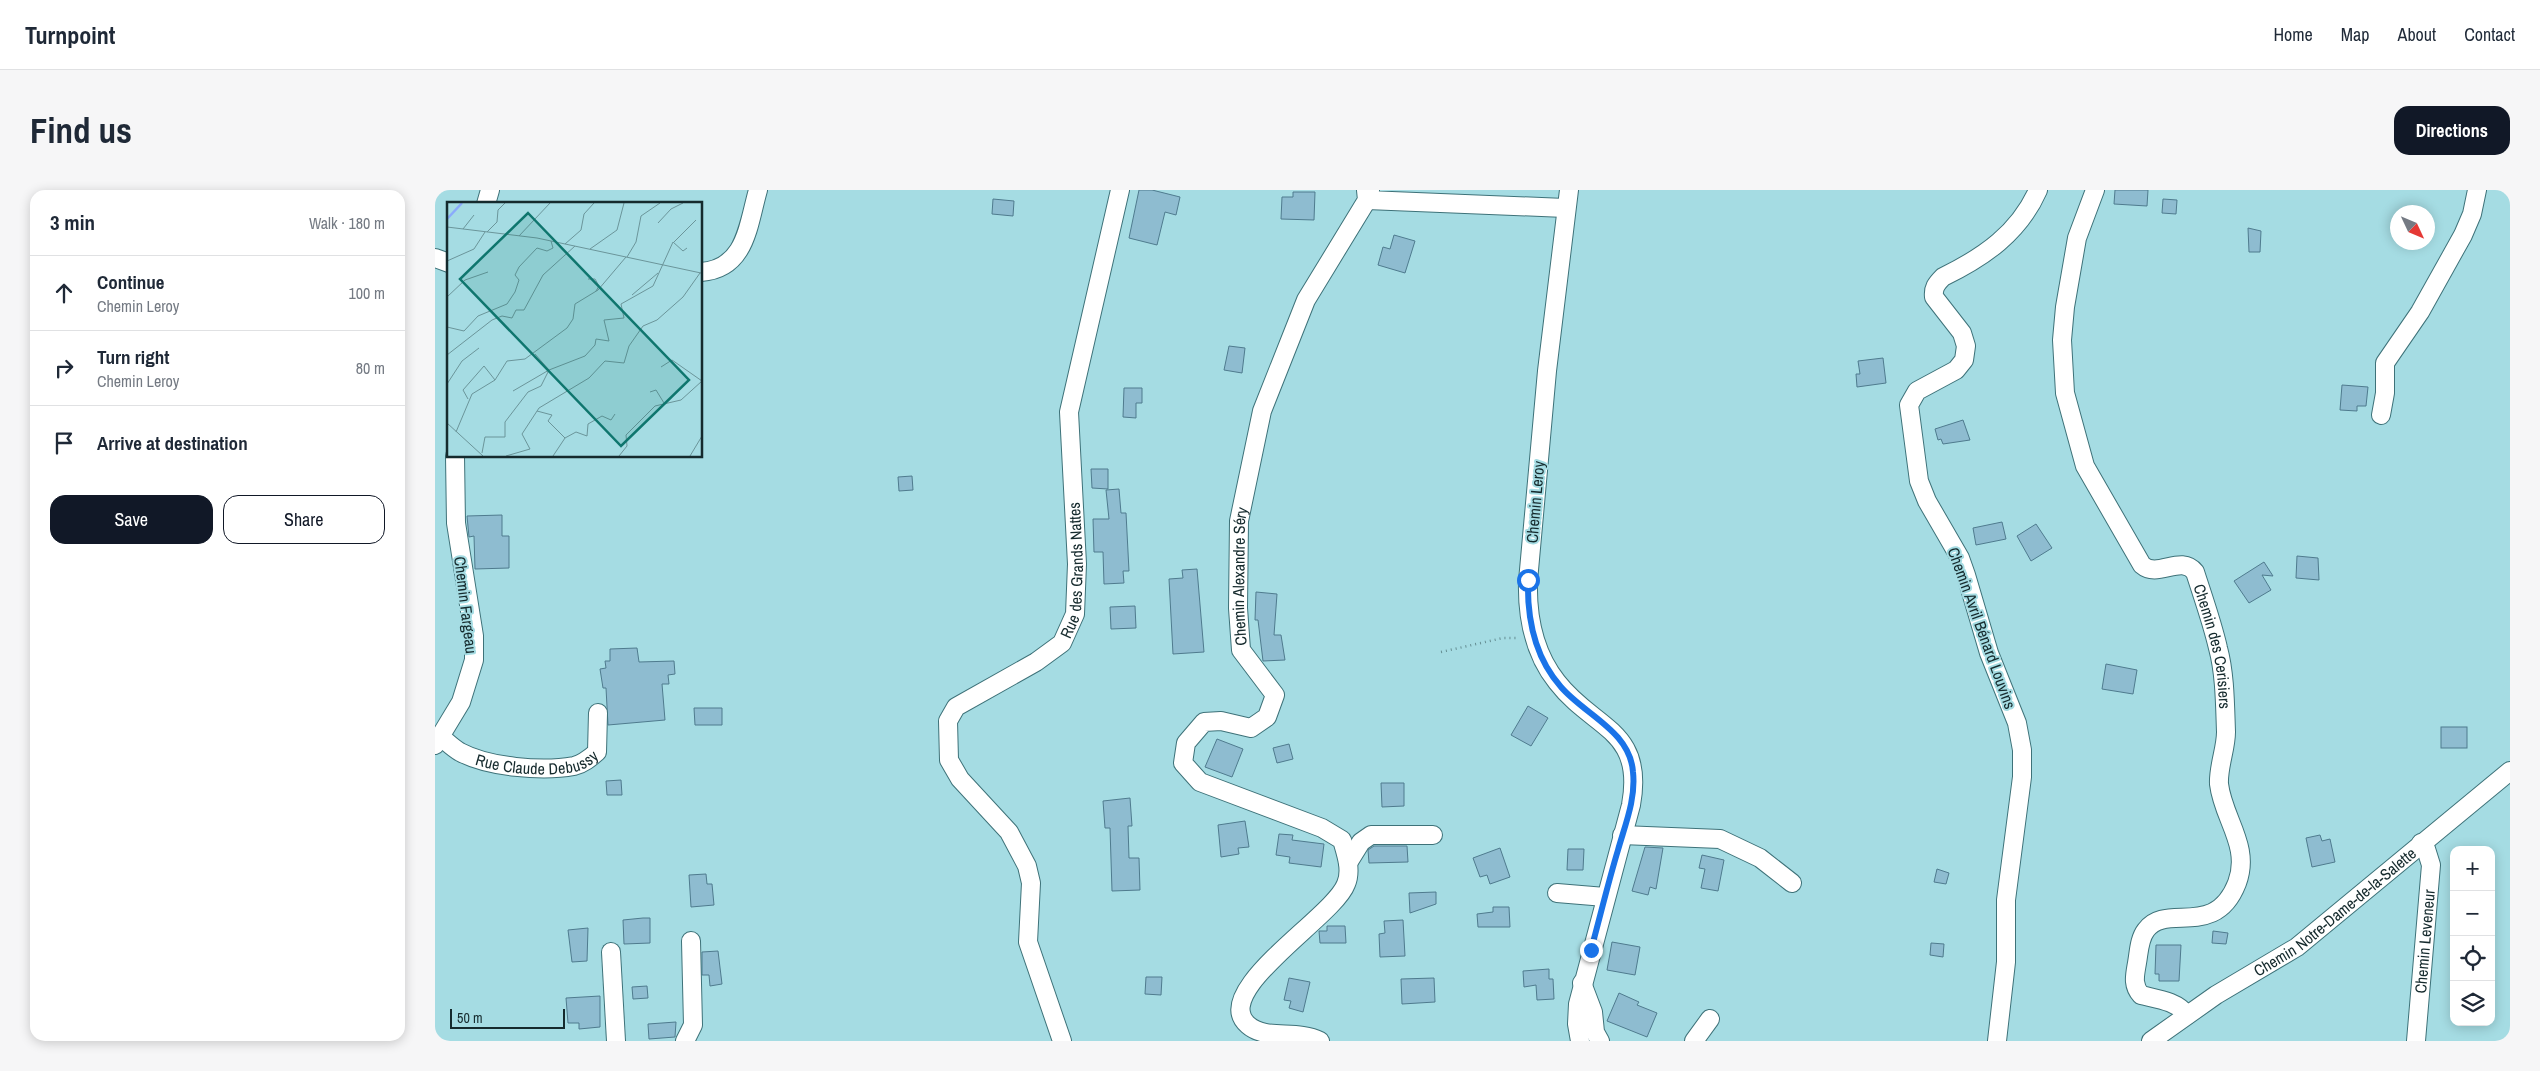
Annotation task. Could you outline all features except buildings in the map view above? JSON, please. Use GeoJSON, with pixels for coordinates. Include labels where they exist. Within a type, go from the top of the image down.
{"type":"FeatureCollection","features":[{"type":"Feature","properties":{"kind":"street"},"geometry":{"type":"LineString","coordinates":[[703,272],[715,271],[725,266],[739,252],[758,190]]}},
{"type":"Feature","properties":{"kind":"street","name":"Rue des Grands Nattes"},"geometry":{"type":"LineString","coordinates":[[1063,1041],[1028,942],[1031,882],[1027,866],[1009,832],[960,779],[949,760],[948,721],[956,706],[1036,662],[1062,643],[1075,614],[1077,564],[1069,412],[1120,190]]}},
{"type":"Feature","properties":{"kind":"street","name":"Chemin Leroy"},"geometry":{"type":"LineString","coordinates":[[1569,190],[1565,208],[1547,371],[1528,580],[1529,613],[1534,635],[1556,681],[1570,696],[1609,728],[1629,755],[1633,772],[1633,794],[1582,983],[1577,1014],[1580,1041]]}},
{"type":"Feature","properties":{"kind":"street","name":"Chemin Avril Bénard Louvins"},"geometry":{"type":"LineString","coordinates":[[1997,1041],[2006,962],[2006,900],[2022,776],[2022,750],[2017,724],[1989,653],[1963,566],[1927,502],[1919,481],[1909,412],[1912,398],[1917,392],[1945,378],[1956,370],[1964,360],[1966,346],[1962,333],[1934,297],[1933,290],[1937,283],[1943,277],[1985,254],[2009,234],[2030,209],[2039,190]]}},
{"type":"Feature","properties":{"kind":"street","name":"Chemin des Cerisiers"},"geometry":{"type":"LineString","coordinates":[[2095,190],[2077,238],[2065,307],[2062,340],[2065,393],[2085,466],[2142,565],[2147,569],[2153,570],[2185,564],[2191,567],[2195,572],[2219,650],[2226,735],[2219,782],[2221,794],[2237,834],[2241,850],[2237,882],[2229,898],[2217,911],[2199,918],[2167,919],[2147,928],[2140,943],[2134,984],[2141,995],[2174,1004],[2183,1009],[2187,1015]]}},
{"type":"Feature","properties":{"kind":"street"},"geometry":{"type":"LineString","coordinates":[[2381,415],[2385,393],[2385,363],[2419,312],[2463,234],[2472,214],[2477,190]]}},
{"type":"Feature","properties":{"kind":"street"},"geometry":{"type":"LineString","coordinates":[[1368,193],[1565,208]]}},
{"type":"Feature","properties":{"kind":"street","name":"Chemin Alexandre Séry"},"geometry":{"type":"LineString","coordinates":[[1320,1041],[1308,1035],[1258,1031],[1243,1020],[1238,1008],[1240,999],[1253,979],[1334,902],[1347,884],[1349,863],[1342,840],[1322,828],[1199,782],[1183,763],[1186,743],[1204,722],[1221,721],[1251,728],[1267,717],[1275,696],[1241,650],[1238,608],[1239,521],[1262,411],[1276,374],[1306,300],[1368,193]]}},
{"type":"Feature","properties":{"kind":"street"},"geometry":{"type":"LineString","coordinates":[[435,258],[447,262]]}},
{"type":"Feature","properties":{"kind":"street","name":"Chemin Fargeau"},"geometry":{"type":"LineString","coordinates":[[438,741],[461,702],[474,660],[474,636],[456,523],[455,458]]}},
{"type":"Feature","properties":{"kind":"street","name":"Rue Claude Debussy"},"geometry":{"type":"LineString","coordinates":[[438,741],[459,752],[491,763],[529,768],[574,766],[586,762],[597,752],[598,713]]}},
{"type":"Feature","properties":{"kind":"street","name":"Chemin Notre-Dame-de-la-Salette"},"geometry":{"type":"LineString","coordinates":[[2151,1041],[2216,994],[2297,947],[2510,771]]}},
{"type":"Feature","properties":{"kind":"street","name":"Chemin Alexandre Séry"},"geometry":{"type":"LineString","coordinates":[[1349,863],[1361,842],[1371,834],[1433,835]]}},
{"type":"Feature","properties":{"kind":"street"},"geometry":{"type":"LineString","coordinates":[[1622,835],[1720,839],[1760,858],[1792,883]]}},
{"type":"Feature","properties":{"kind":"street","name":"Chemin Leveneur"},"geometry":{"type":"LineString","coordinates":[[2416,1041],[2431,865],[2426,849],[2421,844]]}},
{"type":"Feature","properties":{"kind":"street"},"geometry":{"type":"LineString","coordinates":[[1557,893],[1605,897]]}},
{"type":"Feature","properties":{"kind":"street"},"geometry":{"type":"LineString","coordinates":[[685,1041],[693,1025],[691,941]]}},
{"type":"Feature","properties":{"kind":"street"},"geometry":{"type":"LineString","coordinates":[[611,952],[615,1041]]}},
{"type":"Feature","properties":{"kind":"street"},"geometry":{"type":"LineString","coordinates":[[1582,983],[1593,1012],[1595,1032],[1600,1041]]}},
{"type":"Feature","properties":{"kind":"street"},"geometry":{"type":"LineString","coordinates":[[1694,1041],[1710,1019]]}},
{"type":"Feature","properties":{"kind":"path"},"geometry":{"type":"LineString","coordinates":[[1441,652],[1503,638],[1534,635]]}},
{"type":"Feature","properties":{"kind":"route"},"geometry":{"type":"LineString","coordinates":[[1528,580],[1529,613],[1532,628],[1548,668],[1561,688],[1609,728],[1622,743],[1629,755],[1633,772],[1631,805],[1591,950]]}}]}
